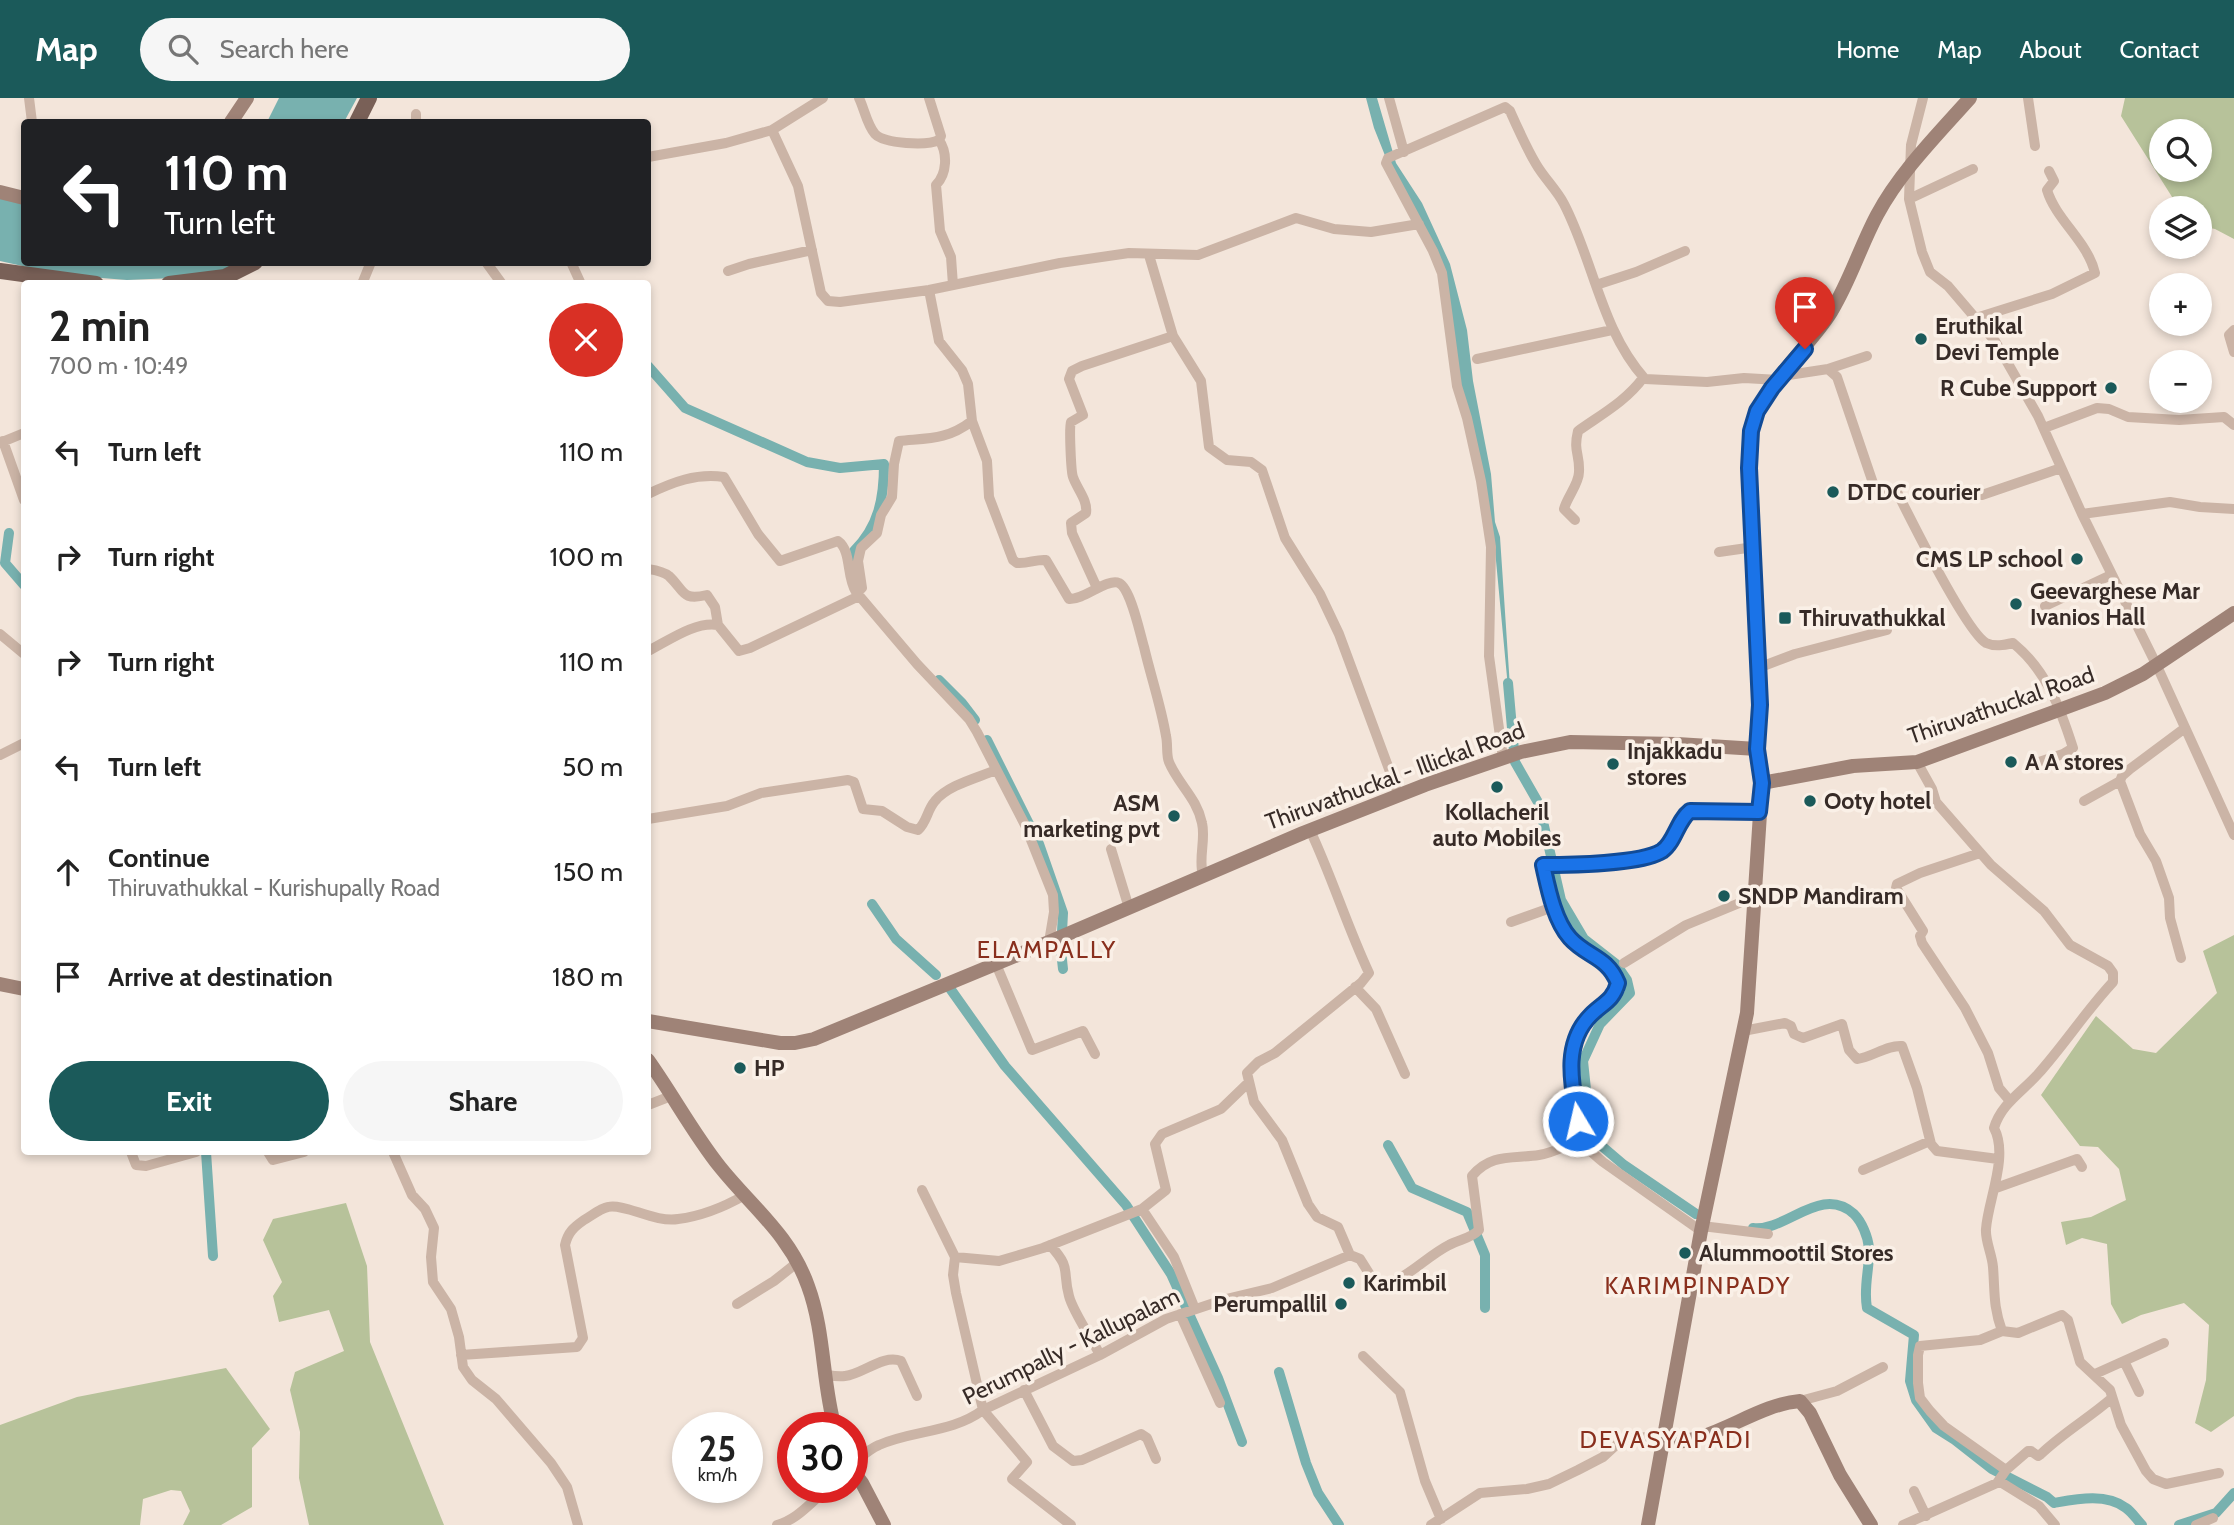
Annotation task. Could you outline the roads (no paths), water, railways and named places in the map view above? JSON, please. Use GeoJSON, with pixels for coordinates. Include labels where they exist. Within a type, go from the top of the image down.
{"type":"FeatureCollection","features":[{"type":"Feature","properties":{"kind":"main road"},"geometry":{"type":"LineString","coordinates":[[233,119],[247,98]]}},
{"type":"Feature","properties":{"kind":"main road"},"geometry":{"type":"LineString","coordinates":[[358,119],[369,98]]}},
{"type":"Feature","properties":{"kind":"main road"},"geometry":{"type":"LineString","coordinates":[[1648,1525],[1703,1222],[1748,996],[1762,783],[1757,749],[1760,705],[1749,468],[1751,431],[1763,400],[1832,312],[1877,216],[1909,168],[1970,98]]}},
{"type":"Feature","properties":{"kind":"main road"},"geometry":{"type":"LineString","coordinates":[[0,192],[21,197]]}},
{"type":"Feature","properties":{"kind":"main road"},"geometry":{"type":"LineString","coordinates":[[226,280],[249,266]]}},
{"type":"Feature","properties":{"kind":"main road"},"geometry":{"type":"LineString","coordinates":[[0,271],[63,280]]}},
{"type":"Feature","properties":{"kind":"main road","name":"Thiruvathuckal Road"},"geometry":{"type":"LineString","coordinates":[[1762,783],[1853,766],[1916,762],[2105,693],[2157,666],[2234,613]]}},
{"type":"Feature","properties":{"kind":"main road","name":"Thiruvathuckal - Illickal Road"},"geometry":{"type":"LineString","coordinates":[[651,1022],[780,1043],[814,1039],[1058,939],[1310,830],[1511,755],[1570,742],[1757,749]]}},
{"type":"Feature","properties":{"kind":"main road"},"geometry":{"type":"LineString","coordinates":[[0,984],[21,988]]}},
{"type":"Feature","properties":{"kind":"main road"},"geometry":{"type":"LineString","coordinates":[[651,1065],[719,1166],[775,1226],[798,1262],[809,1288],[833,1412]]}},
{"type":"Feature","properties":{"kind":"main road"},"geometry":{"type":"LineString","coordinates":[[1664,1440],[1682,1443],[1777,1406],[1800,1401],[1810,1413],[1840,1475],[1871,1525]]}},
{"type":"Feature","properties":{"kind":"main road"},"geometry":{"type":"LineString","coordinates":[[868,1494],[884,1525]]}},
{"type":"Feature","properties":{"kind":"street"},"geometry":{"type":"LineString","coordinates":[[29,98],[32,119]]}},
{"type":"Feature","properties":{"kind":"street"},"geometry":{"type":"LineString","coordinates":[[651,156],[726,143],[772,130],[823,98]]}},
{"type":"Feature","properties":{"kind":"street"},"geometry":{"type":"LineString","coordinates":[[859,98],[872,129],[879,137],[932,144],[941,136],[929,98]]}},
{"type":"Feature","properties":{"kind":"street"},"geometry":{"type":"LineString","coordinates":[[1389,98],[1396,155]]}},
{"type":"Feature","properties":{"kind":"street"},"geometry":{"type":"LineString","coordinates":[[1923,98],[1911,145],[1909,199],[1922,252],[1930,272],[1948,286],[1995,341],[2044,428],[2234,835]]}},
{"type":"Feature","properties":{"kind":"street"},"geometry":{"type":"LineString","coordinates":[[2028,98],[2035,146]]}},
{"type":"Feature","properties":{"kind":"street"},"geometry":{"type":"LineString","coordinates":[[1511,755],[1489,656],[1491,547],[1467,418],[1457,386],[1442,273],[1386,163],[1396,155],[1498,108],[1504,107],[1510,111],[1536,164],[1564,202],[1612,330],[1631,364],[1643,378],[1707,382],[1781,378],[1828,369],[1867,356]]}},
{"type":"Feature","properties":{"kind":"street"},"geometry":{"type":"LineString","coordinates":[[772,130],[797,186],[821,293],[828,300],[840,302],[929,290],[1060,263],[1129,253],[1198,255],[1296,218],[1335,229],[1371,232],[1419,224]]}},
{"type":"Feature","properties":{"kind":"street"},"geometry":{"type":"LineString","coordinates":[[939,140],[944,148],[945,163],[942,178],[936,185],[936,197],[940,231],[951,257],[954,285]]}},
{"type":"Feature","properties":{"kind":"street"},"geometry":{"type":"LineString","coordinates":[[1909,199],[1973,169]]}},
{"type":"Feature","properties":{"kind":"street"},"geometry":{"type":"LineString","coordinates":[[1976,318],[2052,294],[2095,273],[2081,246],[2056,211],[2047,190],[2054,181],[2049,171]]}},
{"type":"Feature","properties":{"kind":"street"},"geometry":{"type":"LineString","coordinates":[[728,271],[813,250]]}},
{"type":"Feature","properties":{"kind":"street"},"geometry":{"type":"LineString","coordinates":[[1596,285],[1636,272],[1685,251]]}},
{"type":"Feature","properties":{"kind":"street"},"geometry":{"type":"LineString","coordinates":[[1149,255],[1174,336],[1201,381],[1210,449],[1227,460],[1256,464],[1262,470],[1285,538],[1320,594],[1339,634],[1399,796]]}},
{"type":"Feature","properties":{"kind":"street"},"geometry":{"type":"LineString","coordinates":[[929,290],[939,341],[962,370],[968,384],[972,421],[987,461],[989,497],[1013,560],[1026,564],[1039,559],[1046,560],[1065,594],[1073,600],[1097,588],[1115,582],[1121,584],[1138,624],[1167,738],[1168,761],[1194,800],[1203,827],[1200,863],[1203,876]]}},
{"type":"Feature","properties":{"kind":"street"},"geometry":{"type":"LineString","coordinates":[[1477,359],[1612,330]]}},
{"type":"Feature","properties":{"kind":"street"},"geometry":{"type":"LineString","coordinates":[[2234,330],[2229,335],[2234,352]]}},
{"type":"Feature","properties":{"kind":"street"},"geometry":{"type":"LineString","coordinates":[[1097,588],[1072,533],[1071,523],[1086,513],[1087,507],[1071,474],[1072,454],[1068,430],[1070,422],[1083,415],[1069,379],[1073,371],[1082,366],[1174,336]]}},
{"type":"Feature","properties":{"kind":"street"},"geometry":{"type":"LineString","coordinates":[[1828,369],[1837,377],[1874,486],[1879,492],[1897,492],[1973,630],[1985,642],[1997,646],[2013,643],[2029,656],[2045,678],[2073,747],[2063,754],[2039,762]]}},
{"type":"Feature","properties":{"kind":"street"},"geometry":{"type":"LineString","coordinates":[[1575,520],[1564,509],[1579,473],[1574,446],[1578,431],[1634,391],[1643,378]]}},
{"type":"Feature","properties":{"kind":"street"},"geometry":{"type":"LineString","coordinates":[[2044,428],[2097,408],[2109,409],[2128,417],[2179,420],[2224,417],[2232,421]]}},
{"type":"Feature","properties":{"kind":"street"},"geometry":{"type":"LineString","coordinates":[[859,592],[858,561],[861,548],[877,533],[881,515],[892,497],[894,464],[899,441],[942,437],[958,432],[972,421]]}},
{"type":"Feature","properties":{"kind":"street"},"geometry":{"type":"LineString","coordinates":[[21,434],[2,442],[21,492]]}},
{"type":"Feature","properties":{"kind":"street"},"geometry":{"type":"LineString","coordinates":[[1982,495],[2062,468]]}},
{"type":"Feature","properties":{"kind":"street"},"geometry":{"type":"LineString","coordinates":[[651,493],[704,474],[724,477],[758,534],[780,561],[841,542],[845,547],[851,584],[917,664],[969,719],[1025,825],[1053,895],[1058,939]]}},
{"type":"Feature","properties":{"kind":"street"},"geometry":{"type":"LineString","coordinates":[[2082,514],[2170,502],[2234,509]]}},
{"type":"Feature","properties":{"kind":"street"},"geometry":{"type":"LineString","coordinates":[[1719,552],[1754,547]]}},
{"type":"Feature","properties":{"kind":"street"},"geometry":{"type":"LineString","coordinates":[[651,570],[668,575],[682,594],[693,598],[707,595],[715,607],[718,625],[739,651],[750,648],[859,592]]}},
{"type":"Feature","properties":{"kind":"street"},"geometry":{"type":"LineString","coordinates":[[2045,606],[2111,575]]}},
{"type":"Feature","properties":{"kind":"street"},"geometry":{"type":"LineString","coordinates":[[651,650],[694,629],[711,624],[718,625]]}},
{"type":"Feature","properties":{"kind":"street"},"geometry":{"type":"LineString","coordinates":[[1758,668],[1794,654],[1887,630]]}},
{"type":"Feature","properties":{"kind":"street"},"geometry":{"type":"LineString","coordinates":[[0,634],[21,652]]}},
{"type":"Feature","properties":{"kind":"street"},"geometry":{"type":"LineString","coordinates":[[2084,801],[2120,781],[2130,769],[2185,728]]}},
{"type":"Feature","properties":{"kind":"street"},"geometry":{"type":"LineString","coordinates":[[0,755],[21,744]]}},
{"type":"Feature","properties":{"kind":"street"},"geometry":{"type":"LineString","coordinates":[[1916,762],[1932,789],[1936,802],[1980,853],[2044,911],[2070,945],[2108,966],[2113,973],[2113,982],[2038,1074],[1997,1117],[1994,1128],[1999,1138],[1996,1188],[1986,1231],[1993,1266],[1993,1298],[2002,1331]]}},
{"type":"Feature","properties":{"kind":"street"},"geometry":{"type":"LineString","coordinates":[[651,819],[727,806],[761,793],[848,780],[854,782],[863,809],[882,811],[907,827],[918,830],[924,825],[934,801],[945,792],[996,770]]}},
{"type":"Feature","properties":{"kind":"street"},"geometry":{"type":"LineString","coordinates":[[2120,781],[2140,834],[2156,861],[2169,898],[2170,918],[2181,958]]}},
{"type":"Feature","properties":{"kind":"street"},"geometry":{"type":"LineString","coordinates":[[1759,812],[1690,811],[1669,845],[1661,851],[1629,860],[1543,865],[1553,907],[1570,938],[1606,962],[1618,983],[1615,995],[1580,1027],[1573,1044],[1572,1080],[1582,1139],[1589,1150],[1603,1162],[1703,1222],[1769,1234]]}},
{"type":"Feature","properties":{"kind":"street"},"geometry":{"type":"LineString","coordinates":[[1310,830],[1331,874],[1355,942],[1370,973],[1275,1053],[1258,1062],[1247,1073],[1248,1083],[1254,1102],[1282,1140],[1308,1204],[1317,1217],[1338,1227],[1350,1255],[1360,1259],[1377,1286],[1385,1285],[1415,1268],[1451,1244],[1471,1238],[1479,1230],[1472,1176],[1479,1167],[1488,1161],[1543,1155],[1582,1139]]}},
{"type":"Feature","properties":{"kind":"street"},"geometry":{"type":"LineString","coordinates":[[1111,849],[1129,908]]}},
{"type":"Feature","properties":{"kind":"street"},"geometry":{"type":"LineString","coordinates":[[1980,853],[1920,873],[1897,884],[1896,888],[1923,931],[1920,936],[1922,943],[1965,1007],[1988,1053],[1999,1088],[2010,1101]]}},
{"type":"Feature","properties":{"kind":"street"},"geometry":{"type":"LineString","coordinates":[[1624,963],[1686,925],[1754,897]]}},
{"type":"Feature","properties":{"kind":"street"},"geometry":{"type":"LineString","coordinates":[[1511,922],[1553,907]]}},
{"type":"Feature","properties":{"kind":"street"},"geometry":{"type":"LineString","coordinates":[[996,964],[1032,1050],[1083,1031],[1095,1054]]}},
{"type":"Feature","properties":{"kind":"street"},"geometry":{"type":"LineString","coordinates":[[1355,987],[1376,1009],[1405,1074]]}},
{"type":"Feature","properties":{"kind":"street"},"geometry":{"type":"LineString","coordinates":[[1743,1031],[1784,1023],[1791,1026],[1794,1034],[1803,1038],[1842,1024],[1849,1050],[1857,1059],[1894,1046],[1902,1046],[1917,1088],[1930,1141],[1937,1152],[1998,1159]]}},
{"type":"Feature","properties":{"kind":"street"},"geometry":{"type":"LineString","coordinates":[[955,1257],[999,1261],[1050,1245],[1134,1212],[1166,1190],[1155,1144],[1162,1134],[1221,1109],[1248,1083]]}},
{"type":"Feature","properties":{"kind":"street"},"geometry":{"type":"LineString","coordinates":[[651,1104],[671,1096]]}},
{"type":"Feature","properties":{"kind":"street"},"geometry":{"type":"LineString","coordinates":[[1863,1170],[1930,1141]]}},
{"type":"Feature","properties":{"kind":"street"},"geometry":{"type":"LineString","coordinates":[[132,1155],[136,1165],[146,1166],[185,1155]]}},
{"type":"Feature","properties":{"kind":"street"},"geometry":{"type":"LineString","coordinates":[[270,1155],[273,1160],[292,1155]]}},
{"type":"Feature","properties":{"kind":"street"},"geometry":{"type":"LineString","coordinates":[[394,1155],[412,1195],[425,1209],[434,1228],[431,1257],[433,1282],[451,1309],[463,1367],[472,1380],[496,1399],[551,1463],[567,1487],[579,1525]]}},
{"type":"Feature","properties":{"kind":"street"},"geometry":{"type":"LineString","coordinates":[[1996,1188],[2077,1159],[2082,1167]]}},
{"type":"Feature","properties":{"kind":"street"},"geometry":{"type":"LineString","coordinates":[[922,1190],[955,1257],[953,1275],[956,1293],[983,1410],[1027,1462],[1012,1479],[1071,1525]]}},
{"type":"Feature","properties":{"kind":"street"},"geometry":{"type":"LineString","coordinates":[[461,1355],[577,1347],[583,1338],[565,1245],[567,1234],[608,1206],[647,1217],[676,1220],[718,1210],[745,1195]]}},
{"type":"Feature","properties":{"kind":"street"},"geometry":{"type":"LineString","coordinates":[[1134,1212],[1174,1257],[1195,1309]]}},
{"type":"Feature","properties":{"kind":"street"},"geometry":{"type":"LineString","coordinates":[[1050,1245],[1067,1270],[1069,1297],[1100,1355]]}},
{"type":"Feature","properties":{"kind":"street","name":"Perumpally - Kallupalam"},"geometry":{"type":"LineString","coordinates":[[868,1453],[881,1444],[955,1426],[971,1419],[983,1410],[1180,1314],[1272,1288],[1350,1255]]}},
{"type":"Feature","properties":{"kind":"street"},"geometry":{"type":"LineString","coordinates":[[737,1304],[798,1262]]}},
{"type":"Feature","properties":{"kind":"street"},"geometry":{"type":"LineString","coordinates":[[1180,1314],[1220,1403]]}},
{"type":"Feature","properties":{"kind":"street"},"geometry":{"type":"LineString","coordinates":[[2005,1471],[1944,1426],[1920,1398],[1917,1355],[1920,1346],[1980,1339],[2002,1331],[2018,1333],[2062,1315],[2068,1320],[2080,1362],[2110,1390],[2121,1425],[2152,1479],[2166,1485],[2219,1473]]}},
{"type":"Feature","properties":{"kind":"street"},"geometry":{"type":"LineString","coordinates":[[2095,1374],[2164,1343]]}},
{"type":"Feature","properties":{"kind":"street"},"geometry":{"type":"LineString","coordinates":[[1363,1356],[1400,1392],[1436,1522],[1480,1493],[1527,1489],[1549,1484],[1602,1457],[1616,1445],[1633,1437],[1664,1440]]}},
{"type":"Feature","properties":{"kind":"street"},"geometry":{"type":"LineString","coordinates":[[827,1375],[846,1376],[896,1359],[901,1361],[917,1396]]}},
{"type":"Feature","properties":{"kind":"street"},"geometry":{"type":"LineString","coordinates":[[2124,1361],[2138,1392]]}},
{"type":"Feature","properties":{"kind":"street"},"geometry":{"type":"LineString","coordinates":[[1800,1401],[1838,1391],[1883,1367]]}},
{"type":"Feature","properties":{"kind":"street"},"geometry":{"type":"LineString","coordinates":[[1024,1390],[1053,1446],[1073,1461],[1082,1460],[1142,1434],[1147,1438],[1156,1459]]}},
{"type":"Feature","properties":{"kind":"street"},"geometry":{"type":"LineString","coordinates":[[1903,1525],[1997,1483],[2005,1471],[2028,1451],[2038,1456],[2058,1437],[2089,1418],[2112,1398]]}},
{"type":"Feature","properties":{"kind":"street"},"geometry":{"type":"LineString","coordinates":[[1997,1483],[2039,1506],[2054,1525]]}},
{"type":"Feature","properties":{"kind":"street"},"geometry":{"type":"LineString","coordinates":[[1914,1491],[1926,1516]]}},
{"type":"Feature","properties":{"kind":"street"},"geometry":{"type":"LineString","coordinates":[[777,1525],[799,1515],[810,1503]]}},
{"type":"Feature","properties":{"kind":"street"},"geometry":{"type":"LineString","coordinates":[[2196,1525],[2213,1518]]}},
{"type":"Feature","properties":{"kind":"water"},"geometry":{"type":"Polygon","coordinates":[[[279,98],[357,98],[346,119],[268,119],[279,98]]]}},
{"type":"Feature","properties":{"kind":"water"},"geometry":{"type":"Polygon","coordinates":[[[1366,98],[1377,98],[1396,163],[1422,203],[1450,264],[1467,330],[1473,381],[1491,474],[1495,522],[1500,537],[1515,762],[1495,550],[1461,396],[1445,279],[1386,158],[1366,98]]]}},
{"type":"Feature","properties":{"kind":"water"},"geometry":{"type":"Polygon","coordinates":[[[0,194],[21,200],[21,266],[0,261],[0,194]]]}},
{"type":"Feature","properties":{"kind":"water"},"geometry":{"type":"Polygon","coordinates":[[[22,266],[237,266],[198,277],[127,280],[63,275],[22,266]]]}},
{"type":"Feature","properties":{"kind":"waterway"},"geometry":{"type":"LineString","coordinates":[[651,369],[685,408],[807,462],[840,468],[884,464],[878,511],[869,532],[854,551],[854,572]]}},
{"type":"Feature","properties":{"kind":"waterway"},"geometry":{"type":"LineString","coordinates":[[9,533],[5,563],[21,582]]}},
{"type":"Feature","properties":{"kind":"waterway"},"geometry":{"type":"LineString","coordinates":[[939,680],[975,720]]}},
{"type":"Feature","properties":{"kind":"waterway"},"geometry":{"type":"LineString","coordinates":[[1508,683],[1515,762],[1539,804],[1561,900],[1584,939],[1616,964],[1627,980],[1630,993],[1600,1024],[1583,1061],[1590,1127],[1597,1142],[1624,1165],[1696,1214]]}},
{"type":"Feature","properties":{"kind":"waterway"},"geometry":{"type":"LineString","coordinates":[[987,740],[1039,844],[1063,913],[1063,969]]}},
{"type":"Feature","properties":{"kind":"waterway"},"geometry":{"type":"LineString","coordinates":[[872,904],[896,939],[936,975]]}},
{"type":"Feature","properties":{"kind":"waterway"},"geometry":{"type":"LineString","coordinates":[[949,987],[1005,1066],[1126,1205],[1171,1274],[1218,1378],[1242,1442]]}},
{"type":"Feature","properties":{"kind":"waterway"},"geometry":{"type":"LineString","coordinates":[[1388,1145],[1412,1188],[1467,1212],[1485,1255],[1485,1308]]}},
{"type":"Feature","properties":{"kind":"waterway"},"geometry":{"type":"LineString","coordinates":[[206,1155],[213,1256]]}},
{"type":"Feature","properties":{"kind":"waterway"},"geometry":{"type":"LineString","coordinates":[[1753,1228],[1778,1223],[1816,1206],[1829,1204],[1842,1206],[1854,1214],[1864,1230],[1869,1248],[1867,1308],[1914,1335],[1910,1381],[1916,1400],[1936,1428],[1992,1469],[2054,1503],[2091,1498],[2110,1500],[2128,1510],[2142,1525]]}},
{"type":"Feature","properties":{"kind":"waterway"},"geometry":{"type":"LineString","coordinates":[[1279,1372],[1306,1463],[1318,1493],[1339,1525]]}},
{"type":"Feature","properties":{"kind":"waterway"},"geometry":{"type":"LineString","coordinates":[[2179,1525],[2216,1513],[2234,1493]]}},
{"type":"Feature","properties":{"kind":"place","name":"Eruthikal Devi Temple"},"geometry":{"type":"Point","coordinates":[1921,339]}},
{"type":"Feature","properties":{"kind":"place","name":"R Cube Support"},"geometry":{"type":"Point","coordinates":[2111,388]}},
{"type":"Feature","properties":{"kind":"place","name":"DTDC courier"},"geometry":{"type":"Point","coordinates":[1833,492]}},
{"type":"Feature","properties":{"kind":"place","name":"CMS LP school"},"geometry":{"type":"Point","coordinates":[2077,559]}},
{"type":"Feature","properties":{"kind":"place","name":"Geevarghese Mar Ivanios Hall"},"geometry":{"type":"Point","coordinates":[2016,604]}},
{"type":"Feature","properties":{"kind":"place","name":"Thiruvathukkal"},"geometry":{"type":"Point","coordinates":[1785,618]}},
{"type":"Feature","properties":{"kind":"place","name":"A A stores"},"geometry":{"type":"Point","coordinates":[2011,762]}},
{"type":"Feature","properties":{"kind":"place","name":"Injakkadu stores"},"geometry":{"type":"Point","coordinates":[1613,764]}},
{"type":"Feature","properties":{"kind":"place","name":"Kollacheril auto Mobiles"},"geometry":{"type":"Point","coordinates":[1497,787]}},
{"type":"Feature","properties":{"kind":"place","name":"Ooty hotel"},"geometry":{"type":"Point","coordinates":[1810,801]}},
{"type":"Feature","properties":{"kind":"place","name":"ASM marketing pvt"},"geometry":{"type":"Point","coordinates":[1174,816]}},
{"type":"Feature","properties":{"kind":"place","name":"SNDP Mandiram"},"geometry":{"type":"Point","coordinates":[1724,896]}},
{"type":"Feature","properties":{"kind":"place","name":"HP"},"geometry":{"type":"Point","coordinates":[740,1068]}},
{"type":"Feature","properties":{"kind":"place","name":"Alummoottil Stores"},"geometry":{"type":"Point","coordinates":[1685,1253]}},
{"type":"Feature","properties":{"kind":"place","name":"Karimbil"},"geometry":{"type":"Point","coordinates":[1349,1283]}},
{"type":"Feature","properties":{"kind":"place","name":"Perumpallil"},"geometry":{"type":"Point","coordinates":[1341,1304]}},
{"type":"Feature","properties":{"kind":"district","name":"ELAMPALLY"},"geometry":{"type":"Point","coordinates":[1047,949]}},
{"type":"Feature","properties":{"kind":"district","name":"KARIMPINPADY"},"geometry":{"type":"Point","coordinates":[1698,1285]}},
{"type":"Feature","properties":{"kind":"district","name":"DEVASYAPADI"},"geometry":{"type":"Point","coordinates":[1666,1439]}}]}
